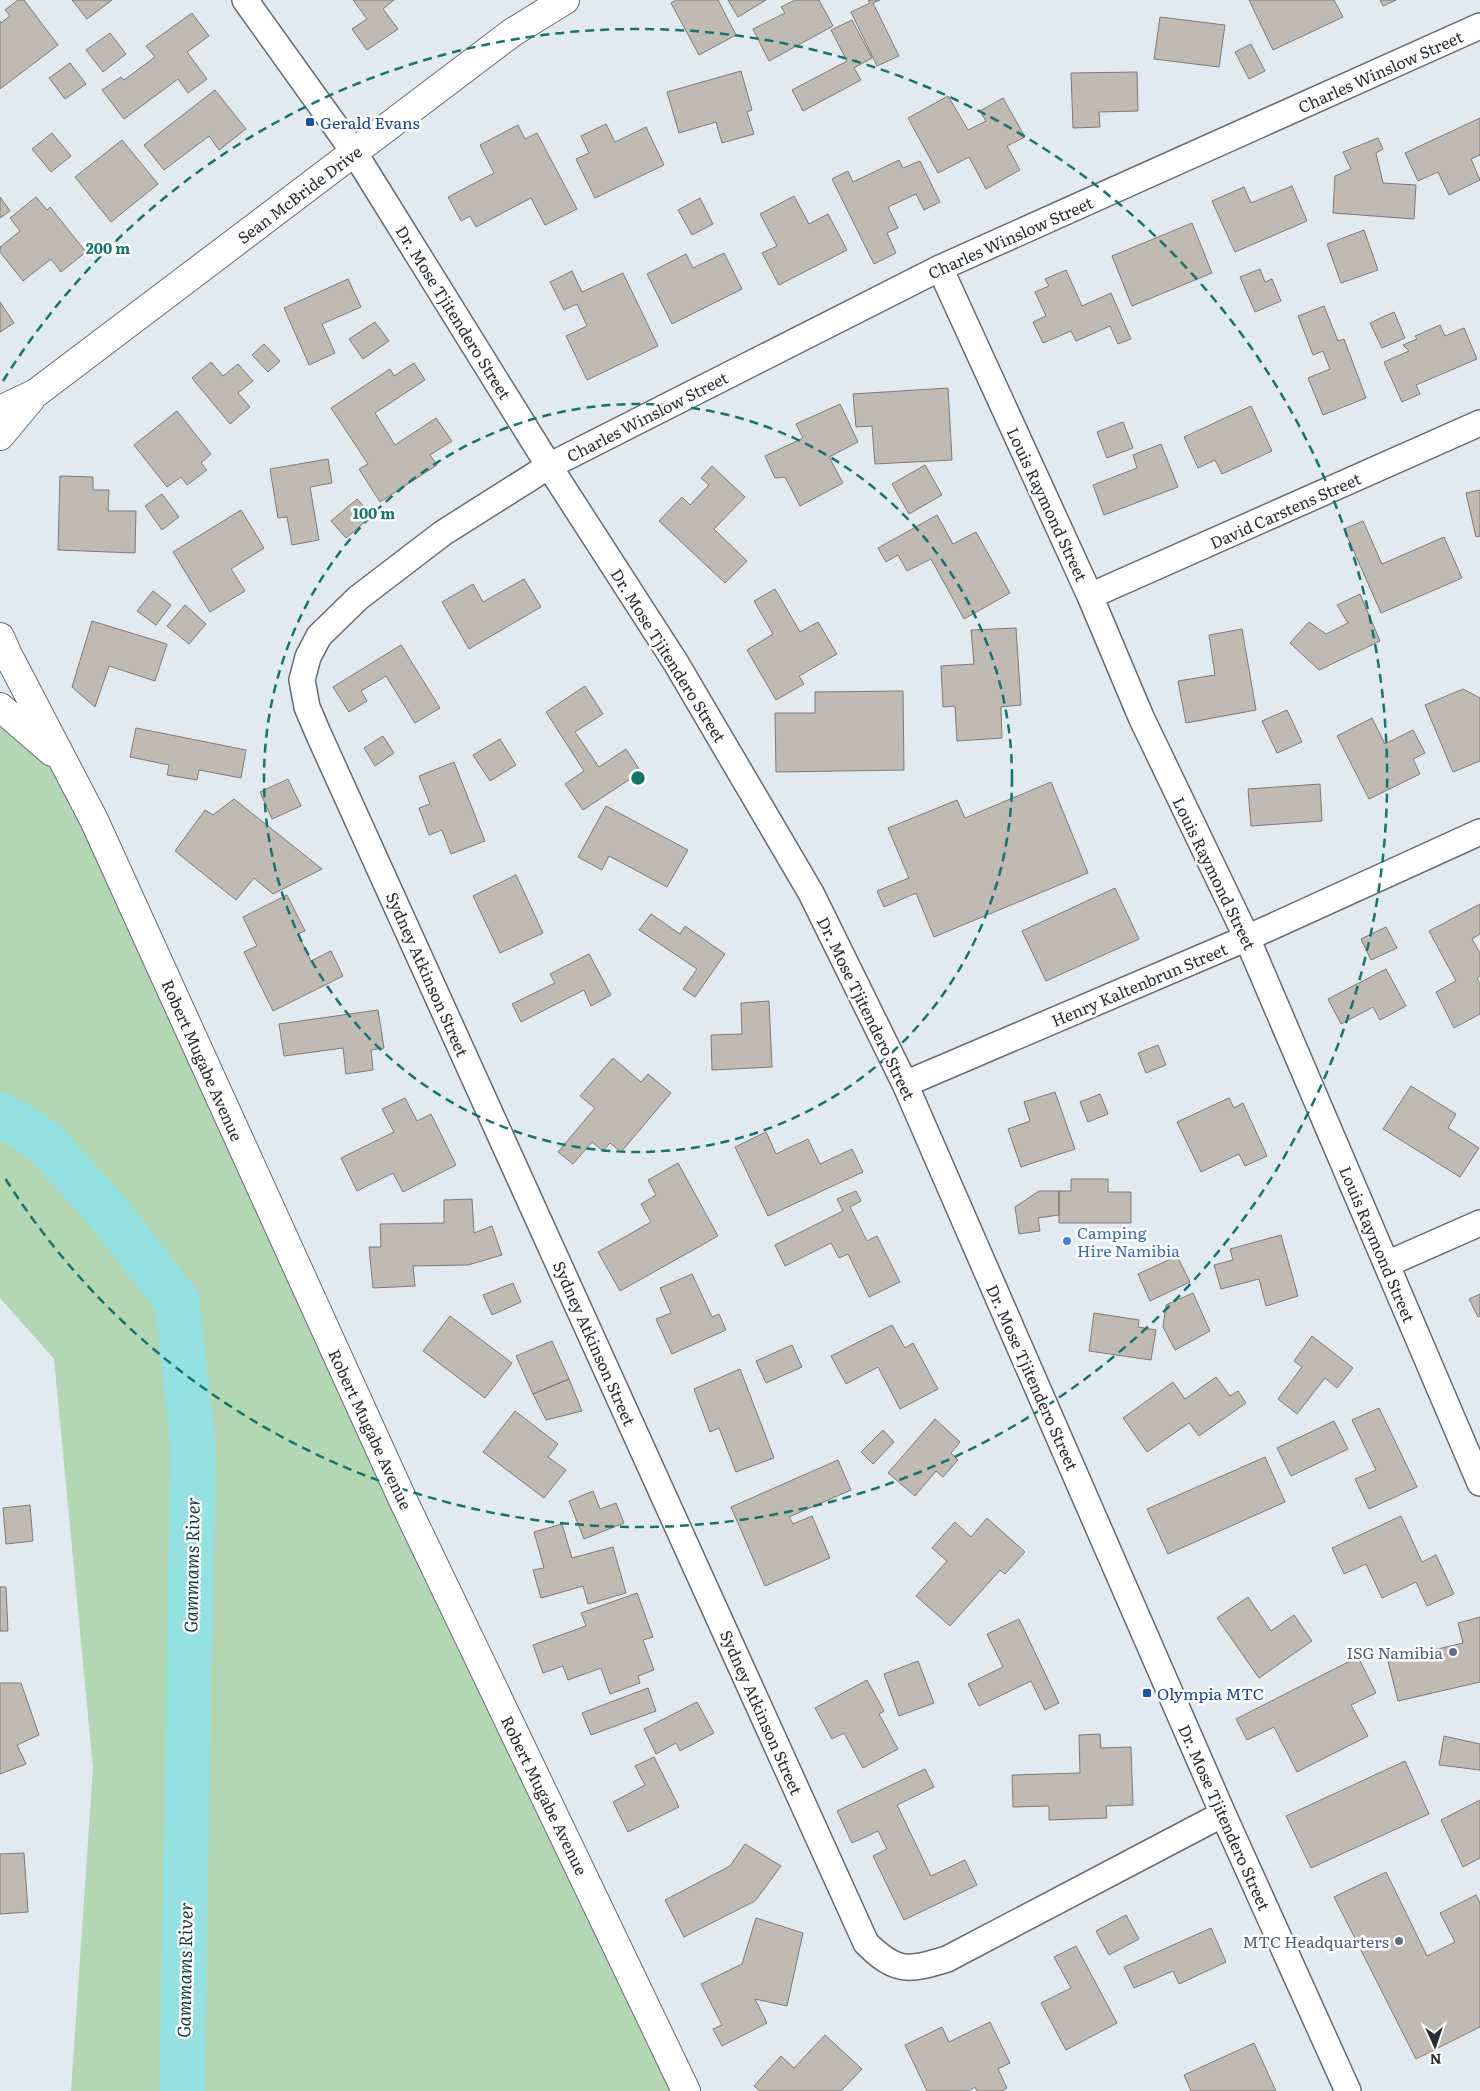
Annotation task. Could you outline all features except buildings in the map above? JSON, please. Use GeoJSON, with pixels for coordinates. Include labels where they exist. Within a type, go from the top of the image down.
{"type":"FeatureCollection","features":[{"type":"Feature","properties":{"kind":"main road","name":"Sean McBride Drive"},"geometry":{"type":"LineString","coordinates":[[0,410],[36,393],[513,32],[565,0]]}},
{"type":"Feature","properties":{"kind":"main road","name":"Sean McBride Drive"},"geometry":{"type":"LineString","coordinates":[[0,436],[36,393]]}},
{"type":"Feature","properties":{"kind":"main road","name":"Robert Mugabe Avenue"},"geometry":{"type":"LineString","coordinates":[[0,637],[8,656],[94,820],[402,1498],[686,2091]]}},
{"type":"Feature","properties":{"kind":"main road","name":"Robert Mugabe Avenue"},"geometry":{"type":"LineString","coordinates":[[0,707],[64,763]]}},
{"type":"Feature","properties":{"kind":"street","name":"Dr. Mose Tjitendero Street"},"geometry":{"type":"LineString","coordinates":[[245,0],[354,152],[549,466],[676,663],[811,893],[905,1084],[1224,1814],[1348,2091]]}},
{"type":"Feature","properties":{"kind":"street","name":"Charles Winslow Street"},"geometry":{"type":"LineString","coordinates":[[549,466],[940,268],[1480,26]]}},
{"type":"Feature","properties":{"kind":"street","name":"Louis Raymond Street"},"geometry":{"type":"LineString","coordinates":[[940,268],[1090,596],[1140,717],[1247,938],[1480,1483]]}},
{"type":"Feature","properties":{"kind":"street","name":"David Carstens Street"},"geometry":{"type":"LineString","coordinates":[[1090,596],[1480,423]]}},
{"type":"Feature","properties":{"kind":"street","name":"Sydney Atkinson Street"},"geometry":{"type":"LineString","coordinates":[[549,466],[443,533],[358,598],[319,636],[308,657],[302,680],[306,698],[322,742],[866,1943],[881,1958],[898,1967],[924,1966],[947,1959],[1224,1814]]}},
{"type":"Feature","properties":{"kind":"street","name":"Henry Kaltenbrun Street"},"geometry":{"type":"LineString","coordinates":[[905,1084],[1247,938],[1480,832]]}},
{"type":"Feature","properties":{"kind":"street"},"geometry":{"type":"LineString","coordinates":[[1387,1264],[1480,1223]]}},
{"type":"Feature","properties":{"kind":"green space"},"geometry":{"type":"Polygon","coordinates":[[[0,706],[64,763],[686,2091],[71,2091],[93,1768],[54,1359],[0,1298],[0,706]]]}},
{"type":"Feature","properties":{"kind":"waterway","name":"Gammams River"},"geometry":{"type":"LineString","coordinates":[[0,1114],[44,1141],[106,1210],[177,1301],[193,1446],[182,2091]]}},
{"type":"Feature","properties":{"kind":"place","name":"Gerald Evans"},"geometry":{"type":"Point","coordinates":[310,122]}},
{"type":"Feature","properties":{"kind":"place","name":"Camping Hire Namibia"},"geometry":{"type":"Point","coordinates":[1067,1241]}},
{"type":"Feature","properties":{"kind":"place","name":"ISG Namibia"},"geometry":{"type":"Point","coordinates":[1453,1652]}},
{"type":"Feature","properties":{"kind":"place","name":"Olympia MTC"},"geometry":{"type":"Point","coordinates":[1147,1693]}},
{"type":"Feature","properties":{"kind":"place","name":"MTC Headquarters"},"geometry":{"type":"Point","coordinates":[1399,1941]}}]}
